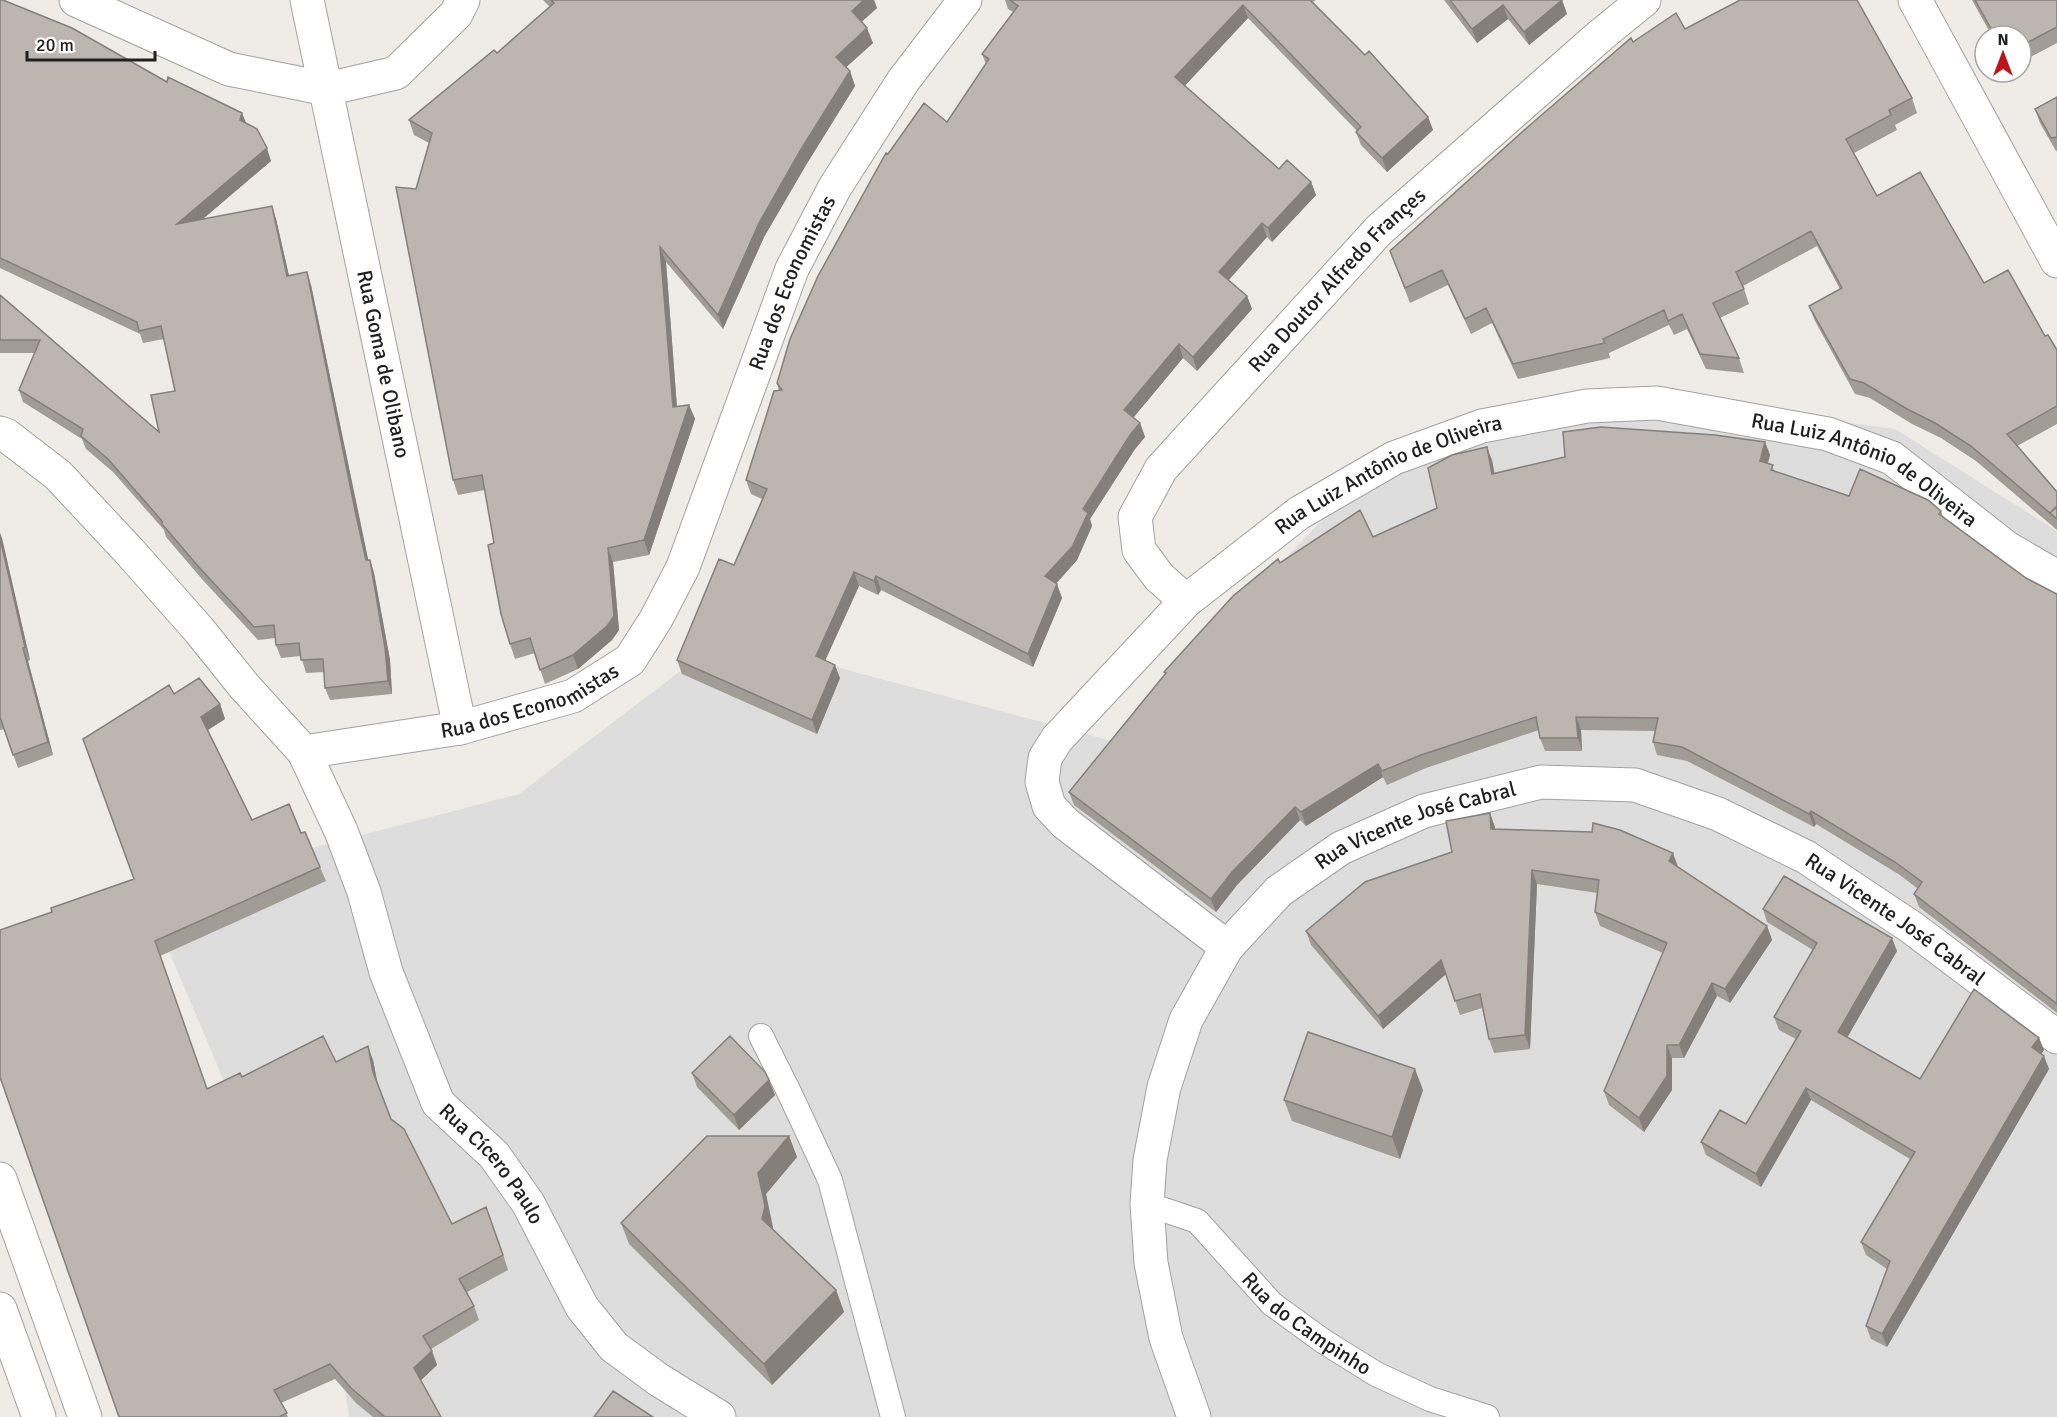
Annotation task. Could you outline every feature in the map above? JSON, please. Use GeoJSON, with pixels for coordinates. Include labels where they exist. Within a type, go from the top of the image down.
{"type":"FeatureCollection","features":[{"type":"Feature","properties":{"kind":"street"},"geometry":{"type":"LineString","coordinates":[[76,0],[229,69],[327,88],[396,73],[456,14],[463,0]]}},
{"type":"Feature","properties":{"kind":"street","name":"Rua Goma de Olibano"},"geometry":{"type":"LineString","coordinates":[[307,0],[460,728]]}},
{"type":"Feature","properties":{"kind":"street","name":"Rua dos Economistas"},"geometry":{"type":"LineString","coordinates":[[304,752],[460,728],[573,696],[630,660],[656,619],[683,567],[792,269],[847,168],[903,81],[965,0]]}},
{"type":"Feature","properties":{"kind":"street","name":"Rua Doutor Alfredo Françes"},"geometry":{"type":"LineString","coordinates":[[1186,601],[1159,577],[1139,550],[1135,517],[1161,469],[1379,230],[1644,0]]}},
{"type":"Feature","properties":{"kind":"street"},"geometry":{"type":"LineString","coordinates":[[1915,0],[2057,261]]}},
{"type":"Feature","properties":{"kind":"street","name":"Rua Luiz Antônio de Oliveira"},"geometry":{"type":"LineString","coordinates":[[1227,946],[1065,823],[1049,806],[1042,782],[1045,758],[1057,739],[1186,601],[1299,513],[1395,458],[1482,426],[1587,406],[1657,403],[1828,434],[1892,458],[2007,548],[2057,578]]}},
{"type":"Feature","properties":{"kind":"street"},"geometry":{"type":"LineString","coordinates":[[0,433],[6,435],[58,476],[130,552],[199,630],[244,686],[304,752]]}},
{"type":"Feature","properties":{"kind":"street","name":"Rua Cícero Paulo"},"geometry":{"type":"LineString","coordinates":[[304,752],[341,831],[364,892],[386,972],[438,1103],[494,1155],[528,1203],[582,1307],[614,1347],[659,1380],[719,1417]]}},
{"type":"Feature","properties":{"kind":"street","name":"Rua Vicente José Cabral"},"geometry":{"type":"LineString","coordinates":[[1194,1417],[1166,1338],[1151,1263],[1147,1204],[1150,1160],[1164,1087],[1186,1020],[1227,946],[1279,891],[1341,848],[1424,811],[1541,782],[1635,784],[1718,814],[1806,857],[1911,927],[2057,1037]]}},
{"type":"Feature","properties":{"kind":"street"},"geometry":{"type":"LineString","coordinates":[[0,1179],[84,1417]]}},
{"type":"Feature","properties":{"kind":"street"},"geometry":{"type":"LineString","coordinates":[[0,1309],[39,1417]]}},
{"type":"Feature","properties":{"kind":"lane"},"geometry":{"type":"LineString","coordinates":[[761,1036],[830,1180],[893,1417]]}},
{"type":"Feature","properties":{"kind":"lane","name":"Rua do Campinho"},"geometry":{"type":"LineString","coordinates":[[1147,1204],[1197,1221],[1272,1304],[1323,1341],[1376,1374],[1430,1399],[1487,1417]]}},
{"type":"Feature","properties":{"kind":"shaded area"},"geometry":{"type":"Polygon","coordinates":[[[1624,393],[1895,429],[2057,531],[2057,1417],[349,1417],[340,1355],[127,852],[190,880],[519,794],[725,637],[1112,741],[1342,499],[1501,417],[1624,393]]]}},
{"type":"Feature","properties":{"kind":"building"},"geometry":{"type":"Polygon","coordinates":[[[0,0],[72,28],[167,82],[168,77],[242,113],[240,120],[257,129],[267,148],[177,224],[272,206],[287,276],[307,272],[356,515],[366,560],[370,560],[385,648],[388,681],[325,688],[323,659],[301,660],[299,643],[276,645],[274,625],[254,627],[197,565],[108,459],[81,436],[83,429],[19,390],[40,340],[0,340],[0,295],[159,432],[151,395],[175,391],[161,326],[139,331],[137,322],[0,258],[0,0]]]}},
{"type":"Feature","properties":{"kind":"building"},"geometry":{"type":"Polygon","coordinates":[[[551,0],[864,0],[852,11],[867,28],[836,57],[850,71],[800,151],[759,223],[718,315],[660,247],[673,407],[689,405],[644,540],[608,548],[614,616],[607,626],[573,655],[540,670],[530,638],[510,644],[501,614],[488,545],[494,543],[482,475],[453,480],[396,187],[416,189],[432,133],[409,120],[494,50],[497,53],[554,3],[551,0]]]}},
{"type":"Feature","properties":{"kind":"building"},"geometry":{"type":"Polygon","coordinates":[[[1010,0],[1310,0],[1365,55],[1369,51],[1428,117],[1382,158],[1356,132],[1361,127],[1243,5],[1175,77],[1279,169],[1287,160],[1311,182],[1268,228],[1262,223],[1219,272],[1247,296],[1193,357],[1179,344],[1124,410],[1140,423],[1083,509],[1088,513],[1072,547],[1045,576],[1057,584],[1028,654],[876,576],[874,581],[854,572],[816,656],[835,665],[812,720],[677,660],[719,559],[734,565],[767,489],[746,480],[774,391],[782,390],[777,383],[790,339],[818,276],[886,153],[888,154],[924,103],[947,122],[989,59],[982,54],[1018,6],[1010,0]]]}},
{"type":"Feature","properties":{"kind":"building"},"geometry":{"type":"Polygon","coordinates":[[[1450,0],[1562,0],[1524,32],[1503,5],[1472,29],[1450,0]]]}},
{"type":"Feature","properties":{"kind":"building"},"geometry":{"type":"Polygon","coordinates":[[[1740,0],[1857,0],[1912,98],[1889,110],[1891,115],[1846,139],[1877,196],[1920,172],[1984,283],[2008,270],[2045,336],[2048,335],[2057,350],[2057,406],[2007,434],[2057,492],[2057,506],[2050,513],[2057,507],[2057,519],[1971,446],[1864,383],[1850,379],[1809,306],[1842,288],[1811,231],[1736,272],[1744,289],[1713,303],[1739,358],[1700,354],[1682,314],[1668,321],[1664,310],[1603,339],[1605,343],[1513,364],[1486,308],[1465,319],[1442,270],[1405,288],[1390,251],[1631,38],[1633,42],[1676,13],[1685,29],[1740,0]]]}},
{"type":"Feature","properties":{"kind":"building"},"geometry":{"type":"Polygon","coordinates":[[[1975,0],[2057,0],[2057,27],[2033,40],[2033,24],[1988,24],[1975,0]]]}},
{"type":"Feature","properties":{"kind":"building"},"geometry":{"type":"Polygon","coordinates":[[[2057,97],[2057,137],[2051,138],[2035,109],[2057,97]]]}},
{"type":"Feature","properties":{"kind":"building"},"geometry":{"type":"Polygon","coordinates":[[[1601,427],[1715,435],[1765,442],[1760,461],[1773,465],[1771,470],[1849,496],[1860,469],[1928,500],[1941,511],[1939,514],[2026,578],[2057,594],[2057,1004],[1914,894],[1922,882],[1895,862],[1811,811],[1809,814],[1682,747],[1653,742],[1658,718],[1576,717],[1578,738],[1540,738],[1536,717],[1421,755],[1382,771],[1378,764],[1301,812],[1295,807],[1232,872],[1211,899],[1069,792],[1166,673],[1164,672],[1233,596],[1278,559],[1280,563],[1360,510],[1373,537],[1437,508],[1428,468],[1452,455],[1487,447],[1492,474],[1565,457],[1563,432],[1601,427]]]}},
{"type":"Feature","properties":{"kind":"building"},"geometry":{"type":"Polygon","coordinates":[[[0,538],[25,647],[23,648],[48,742],[13,755],[0,717],[0,538]]]}},
{"type":"Feature","properties":{"kind":"building"},"geometry":{"type":"Polygon","coordinates":[[[199,678],[220,704],[201,717],[252,820],[289,804],[301,833],[305,832],[320,867],[155,941],[207,1089],[240,1073],[242,1077],[323,1036],[336,1062],[368,1046],[373,1072],[391,1119],[404,1129],[452,1224],[486,1207],[503,1255],[459,1279],[474,1306],[423,1336],[432,1351],[414,1368],[441,1417],[385,1417],[351,1388],[330,1364],[274,1390],[287,1413],[279,1417],[119,1417],[0,1077],[0,930],[52,912],[51,908],[134,879],[83,739],[169,685],[174,694],[199,678]]]}},
{"type":"Feature","properties":{"kind":"building"},"geometry":{"type":"Polygon","coordinates":[[[1490,813],[1491,829],[1592,832],[1593,823],[1620,830],[1673,853],[1669,861],[1767,926],[1725,989],[1712,983],[1679,1045],[1667,1045],[1667,1076],[1639,1118],[1604,1091],[1667,943],[1595,912],[1599,880],[1532,870],[1525,1035],[1489,1039],[1480,994],[1455,1001],[1441,960],[1378,1016],[1306,931],[1365,882],[1452,852],[1446,821],[1490,813]]]}},
{"type":"Feature","properties":{"kind":"building"},"geometry":{"type":"Polygon","coordinates":[[[1784,876],[1892,938],[1838,1032],[1920,1079],[1974,989],[2039,1038],[2032,1047],[2044,1056],[1882,1334],[1866,1326],[1890,1261],[1861,1242],[1915,1152],[1806,1088],[1756,1174],[1701,1142],[1720,1110],[1746,1124],[1801,1031],[1774,1017],[1817,943],[1763,909],[1784,876]]]}},
{"type":"Feature","properties":{"kind":"building"},"geometry":{"type":"Polygon","coordinates":[[[1308,1032],[1415,1069],[1392,1137],[1284,1100],[1308,1032]]]}},
{"type":"Feature","properties":{"kind":"building"},"geometry":{"type":"Polygon","coordinates":[[[730,1036],[765,1072],[769,1080],[734,1115],[692,1073],[730,1036]]]}},
{"type":"Feature","properties":{"kind":"building"},"geometry":{"type":"Polygon","coordinates":[[[707,1136],[789,1136],[758,1173],[765,1206],[762,1219],[836,1290],[764,1364],[621,1223],[707,1136]]]}},
{"type":"Feature","properties":{"kind":"building"},"geometry":{"type":"Polygon","coordinates":[[[613,1391],[653,1417],[594,1417],[613,1391]]]}}]}
